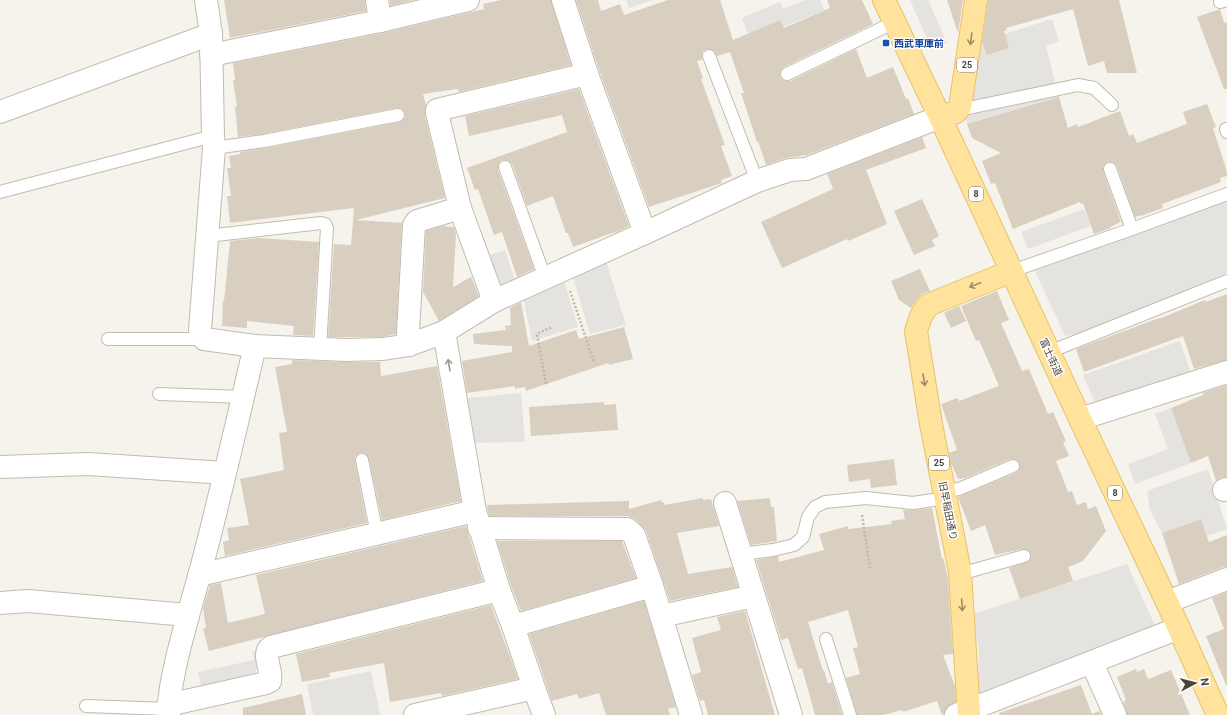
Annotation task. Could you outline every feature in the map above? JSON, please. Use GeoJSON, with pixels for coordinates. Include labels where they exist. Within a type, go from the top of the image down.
{"type":"FeatureCollection","features":[{"type":"Feature","properties":{"kind":"main road","name":"富士街道"},"geometry":{"type":"LineString","coordinates":[[884,0],[895,22],[950,113],[1012,270],[1218,715]]}},
{"type":"Feature","properties":{"kind":"main road","name":"25"},"geometry":{"type":"LineString","coordinates":[[950,113],[960,107],[976,0]]}},
{"type":"Feature","properties":{"kind":"main road","name":"旧早稲田通り"},"geometry":{"type":"LineString","coordinates":[[964,713],[960,572],[931,424],[916,331],[920,316],[928,305],[1012,270]]}},
{"type":"Feature","properties":{"kind":"street"},"geometry":{"type":"LineString","coordinates":[[206,0],[211,44],[214,142],[200,330],[204,339],[255,346],[346,350],[383,350],[409,345],[444,332],[494,301],[757,181],[790,170],[806,169],[950,113]]}},
{"type":"Feature","properties":{"kind":"street"},"geometry":{"type":"LineString","coordinates":[[211,44],[221,53],[378,10],[468,0]]}},
{"type":"Feature","properties":{"kind":"street"},"geometry":{"type":"LineString","coordinates":[[563,0],[587,74],[645,233]]}},
{"type":"Feature","properties":{"kind":"street"},"geometry":{"type":"LineString","coordinates":[[0,112],[211,44]]}},
{"type":"Feature","properties":{"kind":"street"},"geometry":{"type":"LineString","coordinates":[[494,301],[460,208],[436,113],[437,110],[587,74]]}},
{"type":"Feature","properties":{"kind":"street"},"geometry":{"type":"LineString","coordinates":[[409,345],[408,332],[414,225],[417,221],[460,208]]}},
{"type":"Feature","properties":{"kind":"street"},"geometry":{"type":"LineString","coordinates":[[444,332],[477,520],[499,590],[544,715]]}},
{"type":"Feature","properties":{"kind":"street"},"geometry":{"type":"LineString","coordinates":[[255,346],[226,473],[187,615],[174,673],[168,710],[270,681],[271,676],[267,653],[271,646],[499,590]]}},
{"type":"Feature","properties":{"kind":"street"},"geometry":{"type":"LineString","coordinates":[[1080,419],[1227,372]]}},
{"type":"Feature","properties":{"kind":"street"},"geometry":{"type":"LineString","coordinates":[[0,467],[88,464],[226,473]]}},
{"type":"Feature","properties":{"kind":"street"},"geometry":{"type":"LineString","coordinates":[[725,503],[791,715]]}},
{"type":"Feature","properties":{"kind":"street"},"geometry":{"type":"LineString","coordinates":[[199,575],[377,534],[477,520],[627,529],[634,535],[652,586],[691,715]]}},
{"type":"Feature","properties":{"kind":"street"},"geometry":{"type":"LineString","coordinates":[[1167,602],[1227,579]]}},
{"type":"Feature","properties":{"kind":"street"},"geometry":{"type":"LineString","coordinates":[[513,626],[652,586]]}},
{"type":"Feature","properties":{"kind":"street"},"geometry":{"type":"LineString","coordinates":[[661,616],[754,596]]}},
{"type":"Feature","properties":{"kind":"street"},"geometry":{"type":"LineString","coordinates":[[0,603],[28,601],[187,615]]}},
{"type":"Feature","properties":{"kind":"street"},"geometry":{"type":"LineString","coordinates":[[964,713],[1179,628]]}},
{"type":"Feature","properties":{"kind":"street"},"geometry":{"type":"LineString","coordinates":[[1092,663],[1115,715]]}},
{"type":"Feature","properties":{"kind":"street"},"geometry":{"type":"LineString","coordinates":[[415,715],[534,688]]}},
{"type":"Feature","properties":{"kind":"lane"},"geometry":{"type":"LineString","coordinates":[[787,74],[895,22]]}},
{"type":"Feature","properties":{"kind":"lane"},"geometry":{"type":"LineString","coordinates":[[709,56],[757,181]]}},
{"type":"Feature","properties":{"kind":"lane"},"geometry":{"type":"LineString","coordinates":[[950,113],[1078,85],[1094,88],[1112,105]]}},
{"type":"Feature","properties":{"kind":"lane"},"geometry":{"type":"LineString","coordinates":[[0,192],[214,142],[264,141],[398,115]]}},
{"type":"Feature","properties":{"kind":"lane"},"geometry":{"type":"LineString","coordinates":[[505,167],[554,274]]}},
{"type":"Feature","properties":{"kind":"lane"},"geometry":{"type":"LineString","coordinates":[[1110,169],[1132,229]]}},
{"type":"Feature","properties":{"kind":"lane"},"geometry":{"type":"LineString","coordinates":[[1012,270],[1132,229],[1227,194]]}},
{"type":"Feature","properties":{"kind":"lane"},"geometry":{"type":"LineString","coordinates":[[207,236],[321,223],[325,224],[327,228],[320,349]]}},
{"type":"Feature","properties":{"kind":"lane"},"geometry":{"type":"LineString","coordinates":[[1049,352],[1227,281]]}},
{"type":"Feature","properties":{"kind":"lane"},"geometry":{"type":"LineString","coordinates":[[108,339],[194,339],[201,335]]}},
{"type":"Feature","properties":{"kind":"lane"},"geometry":{"type":"LineString","coordinates":[[159,394],[243,397]]}},
{"type":"Feature","properties":{"kind":"lane"},"geometry":{"type":"LineString","coordinates":[[362,460],[377,534]]}},
{"type":"Feature","properties":{"kind":"lane"},"geometry":{"type":"LineString","coordinates":[[741,554],[773,550],[794,544],[803,537],[808,517],[815,507],[825,502],[866,498],[913,503],[945,495],[1013,466]]}},
{"type":"Feature","properties":{"kind":"lane"},"geometry":{"type":"LineString","coordinates":[[960,572],[967,572],[1024,556]]}},
{"type":"Feature","properties":{"kind":"lane"},"geometry":{"type":"LineString","coordinates":[[826,639],[850,715]]}},
{"type":"Feature","properties":{"kind":"lane"},"geometry":{"type":"LineString","coordinates":[[86,706],[168,710]]}},
{"type":"Feature","properties":{"kind":"path"},"geometry":{"type":"LineString","coordinates":[[554,274],[594,362]]}},
{"type":"Feature","properties":{"kind":"path"},"geometry":{"type":"LineString","coordinates":[[546,384],[537,335],[540,332],[553,327]]}},
{"type":"Feature","properties":{"kind":"path"},"geometry":{"type":"LineString","coordinates":[[859,498],[870,568]]}},
{"type":"Feature","properties":{"kind":"shaded area"},"geometry":{"type":"Polygon","coordinates":[[[626,0],[653,0],[629,8],[626,0]]]}},
{"type":"Feature","properties":{"kind":"shaded area"},"geometry":{"type":"Polygon","coordinates":[[[805,0],[820,0],[825,10],[783,27],[780,20],[748,34],[742,18],[780,2],[783,9],[805,0]]]}},
{"type":"Feature","properties":{"kind":"shaded area"},"geometry":{"type":"Polygon","coordinates":[[[910,0],[928,0],[947,43],[932,50],[910,0]]]}},
{"type":"Feature","properties":{"kind":"shaded area"},"geometry":{"type":"Polygon","coordinates":[[[1052,19],[1059,41],[1046,46],[1059,97],[967,124],[966,116],[975,44],[982,41],[987,55],[1009,48],[1004,34],[1052,19]]]}},
{"type":"Feature","properties":{"kind":"shaded area"},"geometry":{"type":"Polygon","coordinates":[[[1226,201],[1227,273],[1089,331],[1065,336],[1035,271],[1226,201]]]}},
{"type":"Feature","properties":{"kind":"shaded area"},"geometry":{"type":"Polygon","coordinates":[[[1084,209],[1091,226],[1028,249],[1021,232],[1084,209]]]}},
{"type":"Feature","properties":{"kind":"shaded area"},"geometry":{"type":"Polygon","coordinates":[[[505,250],[515,281],[503,285],[497,283],[487,256],[505,250]]]}},
{"type":"Feature","properties":{"kind":"shaded area"},"geometry":{"type":"Polygon","coordinates":[[[605,258],[626,325],[590,334],[572,274],[605,258]]]}},
{"type":"Feature","properties":{"kind":"shaded area"},"geometry":{"type":"Polygon","coordinates":[[[563,278],[578,327],[532,341],[523,297],[563,278]]]}},
{"type":"Feature","properties":{"kind":"shaded area"},"geometry":{"type":"Polygon","coordinates":[[[1180,341],[1192,376],[1105,406],[1095,402],[1083,375],[1180,341]]]}},
{"type":"Feature","properties":{"kind":"shaded area"},"geometry":{"type":"Polygon","coordinates":[[[521,393],[525,442],[470,443],[467,398],[521,393]]]}},
{"type":"Feature","properties":{"kind":"shaded area"},"geometry":{"type":"Polygon","coordinates":[[[1171,408],[1191,463],[1135,484],[1128,464],[1168,449],[1155,414],[1171,408]]]}},
{"type":"Feature","properties":{"kind":"shaded area"},"geometry":{"type":"Polygon","coordinates":[[[1208,469],[1227,529],[1207,536],[1201,519],[1162,533],[1150,510],[1147,491],[1208,469]]]}},
{"type":"Feature","properties":{"kind":"shaded area"},"geometry":{"type":"Polygon","coordinates":[[[1127,564],[1157,630],[985,697],[977,692],[979,653],[973,614],[1127,564]]]}},
{"type":"Feature","properties":{"kind":"shaded area"},"geometry":{"type":"Polygon","coordinates":[[[260,650],[264,667],[255,669],[257,677],[202,689],[198,672],[254,660],[252,652],[260,650]]]}},
{"type":"Feature","properties":{"kind":"shaded area"},"geometry":{"type":"Polygon","coordinates":[[[371,671],[380,715],[313,715],[307,684],[371,671]]]}},
{"type":"Feature","properties":{"kind":"building"},"geometry":{"type":"Polygon","coordinates":[[[224,0],[365,0],[366,11],[230,38],[224,0]]]}},
{"type":"Feature","properties":{"kind":"building"},"geometry":{"type":"Polygon","coordinates":[[[390,0],[414,0],[390,6],[390,0]]]}},
{"type":"Feature","properties":{"kind":"building"},"geometry":{"type":"Polygon","coordinates":[[[501,0],[551,0],[571,65],[459,92],[458,89],[423,94],[426,105],[425,116],[445,198],[356,220],[402,223],[396,334],[382,337],[328,337],[334,244],[351,245],[354,208],[230,223],[227,196],[231,196],[227,168],[231,168],[229,156],[240,154],[240,152],[399,122],[405,118],[405,113],[401,108],[397,108],[263,134],[238,137],[233,63],[383,33],[484,9],[483,4],[501,0]]]}},
{"type":"Feature","properties":{"kind":"building"},"geometry":{"type":"Polygon","coordinates":[[[576,0],[598,0],[601,11],[620,4],[624,15],[668,0],[720,0],[733,40],[780,20],[784,28],[830,8],[827,0],[862,0],[873,24],[784,67],[781,70],[780,77],[783,80],[790,81],[856,49],[867,78],[893,67],[914,114],[807,155],[786,158],[766,165],[741,93],[744,93],[730,52],[717,56],[713,50],[707,49],[703,51],[702,60],[697,61],[703,78],[701,79],[725,145],[721,146],[732,176],[721,180],[722,183],[649,207],[599,70],[576,0]]]}},
{"type":"Feature","properties":{"kind":"building"},"geometry":{"type":"Polygon","coordinates":[[[947,0],[963,0],[958,33],[947,0]]]}},
{"type":"Feature","properties":{"kind":"building"},"geometry":{"type":"Polygon","coordinates":[[[988,0],[1119,0],[1137,73],[1107,73],[1104,61],[1088,66],[1073,9],[1006,28],[1007,30],[1004,31],[1009,48],[987,55],[982,42],[988,0]]]}},
{"type":"Feature","properties":{"kind":"building"},"geometry":{"type":"Polygon","coordinates":[[[1220,9],[1224,23],[1227,22],[1227,89],[1224,89],[1197,17],[1220,9]]]}},
{"type":"Feature","properties":{"kind":"building"},"geometry":{"type":"Polygon","coordinates":[[[579,89],[629,226],[615,233],[573,247],[568,233],[566,233],[553,196],[527,206],[512,164],[507,160],[502,160],[498,165],[498,170],[534,269],[517,277],[502,232],[494,235],[478,189],[475,190],[467,168],[567,132],[562,115],[469,136],[465,116],[579,89]]]}},
{"type":"Feature","properties":{"kind":"building"},"geometry":{"type":"Polygon","coordinates":[[[1059,97],[1068,128],[1077,124],[1078,127],[1120,111],[1129,136],[1133,134],[1137,143],[1187,124],[1183,112],[1207,104],[1216,127],[1213,128],[1227,176],[1220,178],[1221,182],[1162,204],[1163,208],[1135,217],[1117,166],[1114,163],[1108,162],[1104,165],[1103,171],[1121,222],[1110,227],[1111,228],[1094,234],[1083,203],[1081,204],[1080,202],[1013,229],[995,183],[991,184],[982,161],[1001,153],[972,138],[967,124],[1059,97]]]}},
{"type":"Feature","properties":{"kind":"building"},"geometry":{"type":"Polygon","coordinates":[[[922,137],[926,148],[866,170],[887,224],[848,241],[847,239],[782,268],[761,222],[833,189],[827,174],[922,137]]]}},
{"type":"Feature","properties":{"kind":"building"},"geometry":{"type":"Polygon","coordinates":[[[922,199],[939,236],[932,240],[935,246],[914,255],[894,211],[922,199]]]}},
{"type":"Feature","properties":{"kind":"building"},"geometry":{"type":"Polygon","coordinates":[[[443,226],[454,227],[456,234],[453,287],[471,277],[479,296],[439,321],[423,292],[426,231],[443,226]]]}},
{"type":"Feature","properties":{"kind":"building"},"geometry":{"type":"Polygon","coordinates":[[[259,238],[319,242],[313,336],[293,335],[294,326],[247,321],[247,328],[222,326],[223,301],[230,241],[259,238]]]}},
{"type":"Feature","properties":{"kind":"building"},"geometry":{"type":"Polygon","coordinates":[[[920,269],[930,291],[923,293],[911,308],[899,300],[891,281],[920,269]]]}},
{"type":"Feature","properties":{"kind":"building"},"geometry":{"type":"Polygon","coordinates":[[[997,291],[1009,320],[1001,323],[1022,371],[1029,369],[1048,414],[1053,412],[1066,441],[1063,442],[1069,456],[1056,461],[1068,492],[1072,491],[1077,505],[1086,502],[1088,509],[1096,506],[1106,531],[1083,561],[1068,567],[1073,581],[1020,599],[1009,568],[1029,561],[1031,557],[1029,551],[1022,549],[995,555],[985,525],[971,531],[958,497],[1016,473],[1019,470],[1020,463],[1017,460],[1010,459],[965,478],[958,479],[951,463],[949,453],[957,450],[941,404],[957,398],[959,401],[999,386],[979,340],[976,341],[961,306],[997,291]]]}},
{"type":"Feature","properties":{"kind":"building"},"geometry":{"type":"Polygon","coordinates":[[[1227,294],[1227,360],[1194,369],[1183,336],[1084,372],[1076,349],[1159,319],[1205,300],[1206,302],[1227,294]]]}},
{"type":"Feature","properties":{"kind":"building"},"geometry":{"type":"Polygon","coordinates":[[[521,302],[529,346],[576,330],[579,339],[624,327],[633,359],[609,365],[608,363],[526,391],[525,387],[515,389],[515,386],[467,393],[462,361],[512,352],[512,346],[474,344],[473,334],[506,330],[505,326],[511,325],[510,308],[521,302]]]}},
{"type":"Feature","properties":{"kind":"building"},"geometry":{"type":"Polygon","coordinates":[[[959,306],[966,321],[951,328],[944,313],[959,306]]]}},
{"type":"Feature","properties":{"kind":"building"},"geometry":{"type":"Polygon","coordinates":[[[292,360],[380,362],[381,376],[437,366],[461,501],[382,520],[369,459],[365,453],[360,453],[355,457],[355,461],[367,523],[225,556],[223,542],[229,540],[227,528],[249,525],[240,479],[284,470],[279,433],[287,432],[275,367],[292,364],[292,360]]]}},
{"type":"Feature","properties":{"kind":"building"},"geometry":{"type":"Polygon","coordinates":[[[1227,385],[1227,477],[1220,478],[1216,481],[1208,456],[1191,463],[1171,408],[1203,395],[1202,393],[1227,385]]]}},
{"type":"Feature","properties":{"kind":"building"},"geometry":{"type":"Polygon","coordinates":[[[604,402],[604,405],[616,404],[618,430],[531,436],[529,407],[604,402]]]}},
{"type":"Feature","properties":{"kind":"building"},"geometry":{"type":"Polygon","coordinates":[[[894,459],[897,485],[871,488],[870,479],[849,482],[847,465],[894,459]]]}},
{"type":"Feature","properties":{"kind":"building"},"geometry":{"type":"Polygon","coordinates":[[[703,498],[703,500],[711,499],[719,526],[677,533],[688,574],[732,567],[738,587],[670,601],[646,531],[635,519],[627,516],[489,516],[487,505],[629,501],[629,509],[661,500],[665,505],[703,498]]]}},
{"type":"Feature","properties":{"kind":"building"},"geometry":{"type":"Polygon","coordinates":[[[770,498],[771,507],[774,507],[777,541],[751,545],[737,501],[770,498]]]}},
{"type":"Feature","properties":{"kind":"building"},"geometry":{"type":"Polygon","coordinates":[[[932,508],[942,559],[943,558],[948,578],[953,654],[943,655],[955,686],[956,702],[947,707],[944,715],[942,715],[937,701],[903,712],[902,710],[883,715],[857,715],[846,678],[860,674],[853,648],[858,647],[848,610],[808,622],[823,671],[824,670],[828,684],[832,682],[842,715],[815,715],[802,668],[798,669],[788,638],[781,640],[756,560],[778,556],[779,562],[824,550],[819,534],[848,526],[848,529],[892,524],[891,521],[905,519],[903,510],[932,508]]]}},
{"type":"Feature","properties":{"kind":"building"},"geometry":{"type":"Polygon","coordinates":[[[1201,519],[1209,542],[1227,535],[1227,567],[1223,567],[1179,584],[1162,533],[1201,519]]]}},
{"type":"Feature","properties":{"kind":"building"},"geometry":{"type":"Polygon","coordinates":[[[466,526],[483,581],[209,651],[203,629],[206,628],[203,608],[210,585],[221,583],[228,623],[265,614],[256,575],[466,526]]]}},
{"type":"Feature","properties":{"kind":"building"},"geometry":{"type":"Polygon","coordinates":[[[497,541],[622,541],[636,578],[521,611],[511,586],[497,541]]]}},
{"type":"Feature","properties":{"kind":"building"},"geometry":{"type":"Polygon","coordinates":[[[1227,592],[1226,685],[1206,636],[1224,629],[1212,598],[1227,592]]]}},
{"type":"Feature","properties":{"kind":"building"},"geometry":{"type":"Polygon","coordinates":[[[644,601],[676,707],[668,709],[670,715],[606,715],[599,693],[579,699],[577,694],[552,701],[529,634],[644,601]]]}},
{"type":"Feature","properties":{"kind":"building"},"geometry":{"type":"Polygon","coordinates":[[[491,605],[518,679],[442,696],[441,693],[390,702],[384,663],[329,673],[330,677],[302,682],[296,654],[491,605]]]}},
{"type":"Feature","properties":{"kind":"building"},"geometry":{"type":"Polygon","coordinates":[[[745,611],[775,715],[708,715],[704,700],[700,701],[692,675],[701,672],[692,638],[721,630],[717,617],[745,611]]]}},
{"type":"Feature","properties":{"kind":"building"},"geometry":{"type":"Polygon","coordinates":[[[1136,669],[1137,672],[1144,669],[1148,679],[1171,670],[1190,715],[1127,715],[1123,702],[1126,700],[1117,677],[1136,669]]]}},
{"type":"Feature","properties":{"kind":"building"},"geometry":{"type":"Polygon","coordinates":[[[1081,685],[1092,714],[1099,711],[1101,715],[1000,715],[999,713],[1081,685]]]}},
{"type":"Feature","properties":{"kind":"building"},"geometry":{"type":"Polygon","coordinates":[[[302,694],[306,715],[243,715],[243,708],[302,694]]]}},
{"type":"Feature","properties":{"kind":"place","name":"西武車庫前"},"geometry":{"type":"Point","coordinates":[886,43]}}]}
